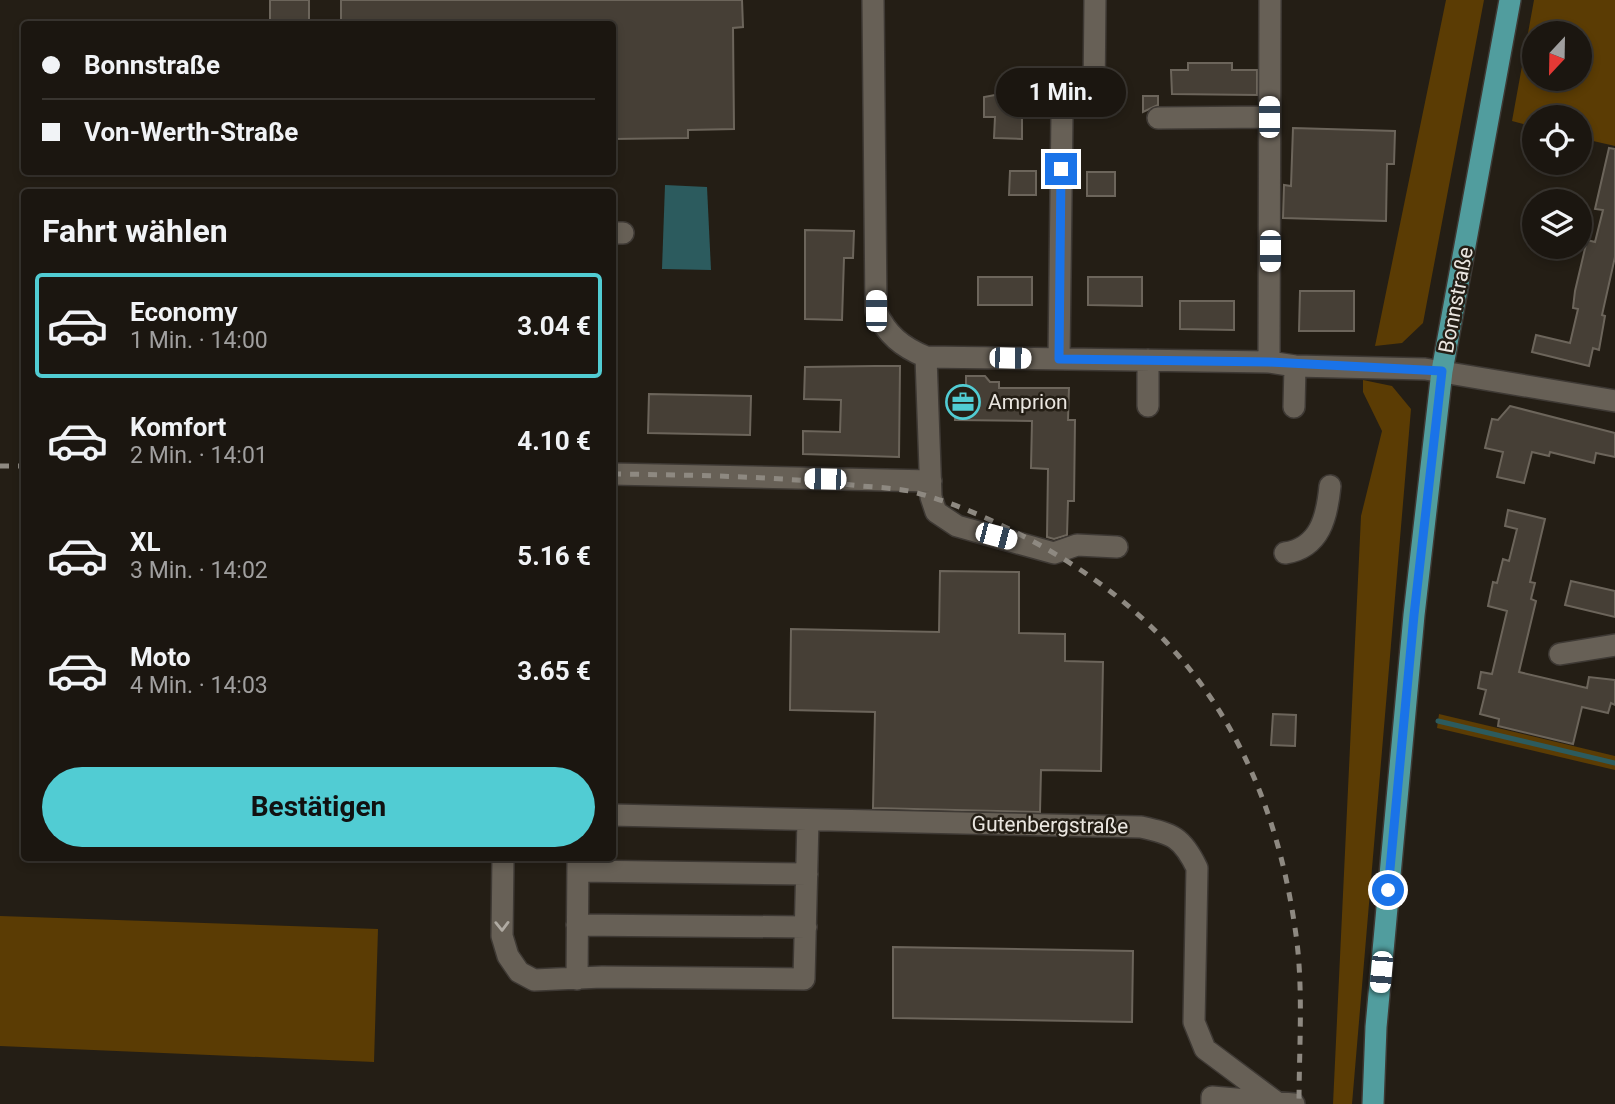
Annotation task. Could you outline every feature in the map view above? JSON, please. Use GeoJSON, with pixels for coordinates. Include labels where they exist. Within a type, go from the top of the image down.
{"type":"FeatureCollection","features":[{"type":"Feature","properties":{"kind":"main road","name":"Bonnstraße"},"geometry":{"type":"LineString","coordinates":[[1373,1104],[1376,1027],[1411,642],[1442,371],[1510,0]]}},
{"type":"Feature","properties":{"kind":"street"},"geometry":{"type":"LineString","coordinates":[[873,0],[876,311],[891,335],[904,347],[926,357],[1269,362],[1295,366],[1442,371],[1613,394]]}},
{"type":"Feature","properties":{"kind":"street"},"geometry":{"type":"LineString","coordinates":[[1094,95],[1095,0]]}},
{"type":"Feature","properties":{"kind":"street"},"geometry":{"type":"LineString","coordinates":[[1269,362],[1270,0]]}},
{"type":"Feature","properties":{"kind":"street"},"geometry":{"type":"LineString","coordinates":[[1059,359],[1062,115]]}},
{"type":"Feature","properties":{"kind":"street"},"geometry":{"type":"LineString","coordinates":[[1158,118],[1269,117]]}},
{"type":"Feature","properties":{"kind":"street"},"geometry":{"type":"LineString","coordinates":[[926,357],[931,498],[936,512],[957,526],[1054,553],[1077,545],[1116,547]]}},
{"type":"Feature","properties":{"kind":"street"},"geometry":{"type":"LineString","coordinates":[[1148,406],[1149,360]]}},
{"type":"Feature","properties":{"kind":"street"},"geometry":{"type":"LineString","coordinates":[[1294,407],[1295,366]]}},
{"type":"Feature","properties":{"kind":"street"},"geometry":{"type":"LineString","coordinates":[[616,474],[931,481]]}},
{"type":"Feature","properties":{"kind":"street"},"geometry":{"type":"LineString","coordinates":[[1285,553],[1301,551],[1311,544],[1328,506],[1330,486]]}},
{"type":"Feature","properties":{"kind":"street"},"geometry":{"type":"LineString","coordinates":[[1560,654],[1615,645]]}},
{"type":"Feature","properties":{"kind":"street","name":"Gutenbergstraße"},"geometry":{"type":"LineString","coordinates":[[616,815],[1141,827],[1171,833],[1188,848],[1197,868],[1194,1022],[1199,1037],[1205,1049],[1285,1103]]}},
{"type":"Feature","properties":{"kind":"street"},"geometry":{"type":"LineString","coordinates":[[503,861],[502,936],[508,956],[519,972],[534,980],[602,977],[804,979],[808,820]]}},
{"type":"Feature","properties":{"kind":"street"},"geometry":{"type":"LineString","coordinates":[[577,979],[578,864],[807,874]]}},
{"type":"Feature","properties":{"kind":"street"},"geometry":{"type":"LineString","coordinates":[[577,925],[806,927]]}},
{"type":"Feature","properties":{"kind":"street","name":"Gutenbergstraße"},"geometry":{"type":"LineString","coordinates":[[1212,1101],[1285,1103]]}},
{"type":"Feature","properties":{"kind":"shaded area"},"geometry":{"type":"Polygon","coordinates":[[[1446,0],[1484,0],[1423,323],[1402,343],[1375,346],[1446,0]]]}},
{"type":"Feature","properties":{"kind":"shaded area"},"geometry":{"type":"Polygon","coordinates":[[[1534,0],[1615,0],[1615,146],[1592,141],[1592,105],[1522,105],[1522,124],[1512,121],[1522,66],[1522,91],[1592,91],[1592,21],[1530,21],[1534,0]]]}},
{"type":"Feature","properties":{"kind":"shaded area"},"geometry":{"type":"Polygon","coordinates":[[[1363,380],[1392,386],[1411,409],[1352,1104],[1333,1104],[1361,516],[1382,431],[1363,392],[1363,380]]]}},
{"type":"Feature","properties":{"kind":"shaded area"},"geometry":{"type":"Polygon","coordinates":[[[1439,714],[1615,756],[1615,770],[1437,728],[1439,714]]]}},
{"type":"Feature","properties":{"kind":"shaded area"},"geometry":{"type":"Polygon","coordinates":[[[0,916],[378,929],[374,1062],[0,1046],[0,916]]]}},
{"type":"Feature","properties":{"kind":"water"},"geometry":{"type":"Polygon","coordinates":[[[665,185],[707,187],[711,270],[662,269],[665,185]]]}},
{"type":"Feature","properties":{"kind":"building"},"geometry":{"type":"Polygon","coordinates":[[[270,0],[309,0],[309,21],[270,21],[270,0]]]}},
{"type":"Feature","properties":{"kind":"building"},"geometry":{"type":"Polygon","coordinates":[[[341,0],[742,0],[743,27],[733,28],[734,129],[688,130],[688,138],[616,139],[616,21],[341,21],[341,0]]]}},
{"type":"Feature","properties":{"kind":"building"},"geometry":{"type":"Polygon","coordinates":[[[1188,63],[1232,63],[1232,70],[1257,70],[1257,95],[1172,94],[1171,70],[1188,70],[1188,63]]]}},
{"type":"Feature","properties":{"kind":"building"},"geometry":{"type":"Polygon","coordinates":[[[1022,96],[1022,139],[994,138],[995,117],[984,117],[984,97],[1022,96]]]}},
{"type":"Feature","properties":{"kind":"building"},"geometry":{"type":"Polygon","coordinates":[[[1143,96],[1158,96],[1158,105],[1143,112],[1143,96]]]}},
{"type":"Feature","properties":{"kind":"building"},"geometry":{"type":"Polygon","coordinates":[[[1293,128],[1395,131],[1394,164],[1387,164],[1386,221],[1283,218],[1284,185],[1291,186],[1293,128]]]}},
{"type":"Feature","properties":{"kind":"building"},"geometry":{"type":"Polygon","coordinates":[[[1609,148],[1615,149],[1615,257],[1602,315],[1605,316],[1599,350],[1593,348],[1589,366],[1532,352],[1536,335],[1570,343],[1578,309],[1573,308],[1583,259],[1592,259],[1592,241],[1595,242],[1603,210],[1595,209],[1609,148]]]}},
{"type":"Feature","properties":{"kind":"building"},"geometry":{"type":"Polygon","coordinates":[[[1010,171],[1036,171],[1036,195],[1009,195],[1010,171]]]}},
{"type":"Feature","properties":{"kind":"building"},"geometry":{"type":"Polygon","coordinates":[[[1087,172],[1115,172],[1115,196],[1087,196],[1087,172]]]}},
{"type":"Feature","properties":{"kind":"building"},"geometry":{"type":"Polygon","coordinates":[[[805,230],[854,231],[853,258],[844,258],[842,320],[805,319],[805,230]]]}},
{"type":"Feature","properties":{"kind":"building"},"geometry":{"type":"Polygon","coordinates":[[[978,277],[1032,277],[1032,305],[978,305],[978,277]]]}},
{"type":"Feature","properties":{"kind":"building"},"geometry":{"type":"Polygon","coordinates":[[[1088,277],[1142,277],[1142,306],[1088,305],[1088,277]]]}},
{"type":"Feature","properties":{"kind":"building"},"geometry":{"type":"Polygon","coordinates":[[[1300,291],[1354,291],[1354,331],[1299,331],[1300,291]]]}},
{"type":"Feature","properties":{"kind":"building"},"geometry":{"type":"Polygon","coordinates":[[[1180,301],[1234,301],[1234,330],[1180,329],[1180,301]]]}},
{"type":"Feature","properties":{"kind":"building"},"geometry":{"type":"Polygon","coordinates":[[[900,366],[899,457],[803,454],[803,431],[840,432],[841,400],[804,399],[805,367],[900,366]]]}},
{"type":"Feature","properties":{"kind":"building"},"geometry":{"type":"Polygon","coordinates":[[[966,376],[985,376],[990,382],[999,382],[999,388],[1069,388],[1068,420],[1075,420],[1074,501],[1068,501],[1067,535],[1054,539],[1047,537],[1048,469],[1031,468],[1032,421],[955,420],[956,392],[966,391],[966,376]]]}},
{"type":"Feature","properties":{"kind":"building"},"geometry":{"type":"Polygon","coordinates":[[[649,394],[751,396],[750,435],[648,433],[649,394]]]}},
{"type":"Feature","properties":{"kind":"building"},"geometry":{"type":"Polygon","coordinates":[[[1510,406],[1615,433],[1615,457],[1596,453],[1594,463],[1550,452],[1549,456],[1532,452],[1524,483],[1497,477],[1503,452],[1485,448],[1492,419],[1498,420],[1510,406]]]}},
{"type":"Feature","properties":{"kind":"building"},"geometry":{"type":"Polygon","coordinates":[[[1508,510],[1545,519],[1530,582],[1535,583],[1531,599],[1536,601],[1519,672],[1587,688],[1589,677],[1615,680],[1615,705],[1611,703],[1608,713],[1582,707],[1573,744],[1498,726],[1499,719],[1480,714],[1486,690],[1478,688],[1481,672],[1492,674],[1507,611],[1488,606],[1493,582],[1497,583],[1503,559],[1509,561],[1517,529],[1505,526],[1508,510]]]}},
{"type":"Feature","properties":{"kind":"building"},"geometry":{"type":"Polygon","coordinates":[[[940,571],[1019,572],[1019,633],[1065,634],[1065,661],[1103,662],[1101,771],[1041,770],[1040,812],[873,808],[875,712],[790,710],[791,629],[939,632],[940,571]]]}},
{"type":"Feature","properties":{"kind":"building"},"geometry":{"type":"Polygon","coordinates":[[[1571,581],[1615,591],[1615,617],[1565,605],[1571,581]]]}},
{"type":"Feature","properties":{"kind":"building"},"geometry":{"type":"Polygon","coordinates":[[[1273,714],[1296,715],[1295,746],[1271,745],[1273,714]]]}},
{"type":"Feature","properties":{"kind":"building"},"geometry":{"type":"Polygon","coordinates":[[[893,947],[1133,951],[1132,1022],[893,1018],[893,947]]]}},
{"type":"Feature","properties":{"kind":"waterway"},"geometry":{"type":"LineString","coordinates":[[1438,721],[1615,763]]}},
{"type":"Feature","properties":{"kind":"railway"},"geometry":{"type":"LineString","coordinates":[[0,466],[21,466]]}},
{"type":"Feature","properties":{"kind":"railway"},"geometry":{"type":"LineString","coordinates":[[616,474],[785,479],[893,489],[925,495],[974,513],[1036,543],[1090,577],[1138,614],[1179,656],[1214,702],[1243,753],[1266,807],[1283,866],[1298,950],[1299,1104]]}},
{"type":"Feature","properties":{"kind":"place","name":"Amprion"},"geometry":{"type":"Point","coordinates":[963,402]}},
{"type":"Feature","properties":{"kind":"route"},"geometry":{"type":"LineString","coordinates":[[1061,169],[1059,359],[1269,362],[1291,366],[1442,371],[1414,615],[1388,890]]}}]}
